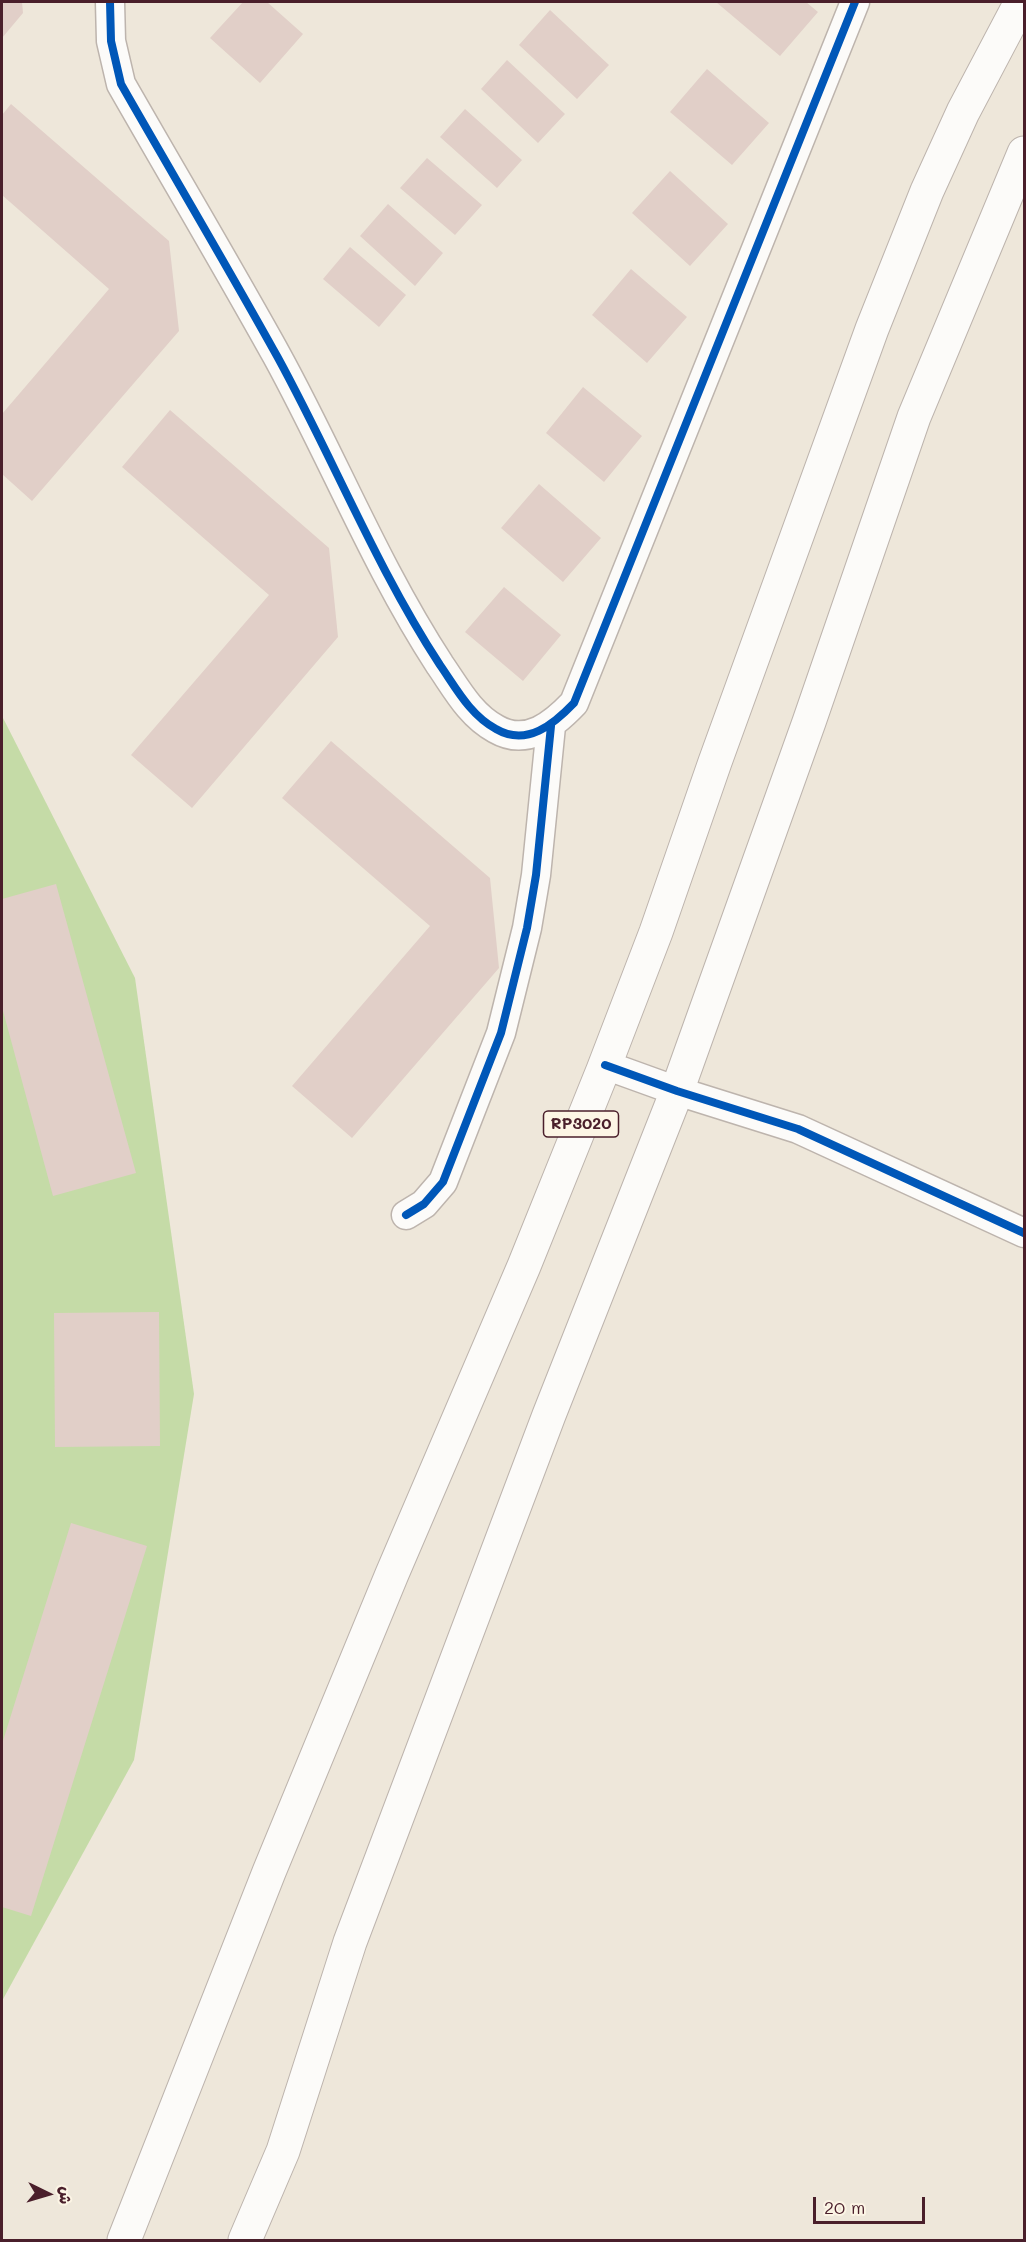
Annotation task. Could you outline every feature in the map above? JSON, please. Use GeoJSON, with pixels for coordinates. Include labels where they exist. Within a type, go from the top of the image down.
{"type":"FeatureCollection","features":[{"type":"Feature","properties":{"kind":"highway","name":"RP3020"},"geometry":{"type":"LineString","coordinates":[[124,2241],[269,1872],[392,1574],[524,1266],[605,1065],[656,932],[872,329],[927,191],[958,122],[1021,2]]}},
{"type":"Feature","properties":{"kind":"highway"},"geometry":{"type":"LineString","coordinates":[[245,2241],[283,2151],[350,1942],[549,1415],[677,1091],[809,722],[914,417],[1024,153]]}},
{"type":"Feature","properties":{"kind":"street"},"geometry":{"type":"LineString","coordinates":[[110,2],[111,41],[122,84],[277,357],[413,623],[468,707],[489,725],[507,734],[521,735],[536,733],[551,726],[574,703],[587,675],[855,2]]}},
{"type":"Feature","properties":{"kind":"street"},"geometry":{"type":"LineString","coordinates":[[406,1215],[424,1204],[443,1182],[501,1033],[527,928],[536,874],[551,726]]}},
{"type":"Feature","properties":{"kind":"street"},"geometry":{"type":"LineString","coordinates":[[605,1065],[677,1091],[798,1129],[1024,1233]]}},
{"type":"Feature","properties":{"kind":"green space"},"geometry":{"type":"Polygon","coordinates":[[[2,716],[135,978],[194,1394],[134,1760],[2,2001],[2,716]]]}},
{"type":"Feature","properties":{"kind":"building"},"geometry":{"type":"Polygon","coordinates":[[[2,2],[22,2],[23,13],[2,38],[2,2]]]}},
{"type":"Feature","properties":{"kind":"building"},"geometry":{"type":"Polygon","coordinates":[[[243,2],[267,2],[303,34],[260,83],[210,38],[243,2]]]}},
{"type":"Feature","properties":{"kind":"building"},"geometry":{"type":"Polygon","coordinates":[[[716,2],[806,2],[818,12],[780,56],[716,2]]]}},
{"type":"Feature","properties":{"kind":"building"},"geometry":{"type":"Polygon","coordinates":[[[550,10],[609,65],[577,99],[519,45],[550,10]]]}},
{"type":"Feature","properties":{"kind":"building"},"geometry":{"type":"Polygon","coordinates":[[[507,60],[565,114],[538,143],[481,89],[507,60]]]}},
{"type":"Feature","properties":{"kind":"building"},"geometry":{"type":"Polygon","coordinates":[[[707,69],[769,123],[732,165],[670,112],[707,69]]]}},
{"type":"Feature","properties":{"kind":"building"},"geometry":{"type":"Polygon","coordinates":[[[11,104],[169,241],[179,331],[32,501],[2,474],[2,414],[109,289],[2,195],[2,115],[11,104]]]}},
{"type":"Feature","properties":{"kind":"building"},"geometry":{"type":"Polygon","coordinates":[[[465,109],[522,160],[497,188],[440,137],[465,109]]]}},
{"type":"Feature","properties":{"kind":"building"},"geometry":{"type":"Polygon","coordinates":[[[427,158],[482,205],[455,235],[400,188],[427,158]]]}},
{"type":"Feature","properties":{"kind":"building"},"geometry":{"type":"Polygon","coordinates":[[[670,171],[728,224],[690,266],[632,213],[670,171]]]}},
{"type":"Feature","properties":{"kind":"building"},"geometry":{"type":"Polygon","coordinates":[[[388,204],[443,253],[415,286],[360,236],[388,204]]]}},
{"type":"Feature","properties":{"kind":"building"},"geometry":{"type":"Polygon","coordinates":[[[350,247],[406,295],[379,327],[323,279],[350,247]]]}},
{"type":"Feature","properties":{"kind":"building"},"geometry":{"type":"Polygon","coordinates":[[[631,269],[687,317],[647,363],[592,315],[631,269]]]}},
{"type":"Feature","properties":{"kind":"building"},"geometry":{"type":"Polygon","coordinates":[[[583,387],[642,436],[604,482],[546,433],[583,387]]]}},
{"type":"Feature","properties":{"kind":"building"},"geometry":{"type":"Polygon","coordinates":[[[170,410],[329,548],[338,637],[192,808],[131,755],[269,595],[122,467],[170,410]]]}},
{"type":"Feature","properties":{"kind":"building"},"geometry":{"type":"Polygon","coordinates":[[[539,484],[601,538],[563,582],[501,528],[539,484]]]}},
{"type":"Feature","properties":{"kind":"building"},"geometry":{"type":"Polygon","coordinates":[[[504,587],[561,635],[523,681],[465,632],[504,587]]]}},
{"type":"Feature","properties":{"kind":"building"},"geometry":{"type":"Polygon","coordinates":[[[331,741],[490,878],[499,968],[352,1138],[292,1086],[430,926],[282,798],[331,741]]]}},
{"type":"Feature","properties":{"kind":"building"},"geometry":{"type":"Polygon","coordinates":[[[56,884],[136,1173],[53,1196],[2,1007],[2,899],[56,884]]]}},
{"type":"Feature","properties":{"kind":"building"},"geometry":{"type":"Polygon","coordinates":[[[159,1312],[160,1446],[55,1447],[54,1313],[159,1312]]]}},
{"type":"Feature","properties":{"kind":"building"},"geometry":{"type":"Polygon","coordinates":[[[71,1523],[147,1546],[31,1916],[2,1907],[2,1744],[71,1523]]]}},
{"type":"Feature","properties":{"kind":"cycle path"},"geometry":{"type":"LineString","coordinates":[[110,2],[111,41],[121,84],[277,356],[395,590],[440,665],[471,709],[496,729],[507,734],[518,735],[539,731],[574,703],[855,2]]}},
{"type":"Feature","properties":{"kind":"cycle path"},"geometry":{"type":"LineString","coordinates":[[406,1215],[424,1204],[443,1182],[501,1033],[527,928],[536,875],[551,726]]}},
{"type":"Feature","properties":{"kind":"cycle path"},"geometry":{"type":"LineString","coordinates":[[605,1065],[677,1091],[798,1129],[1024,1233]]}}]}
